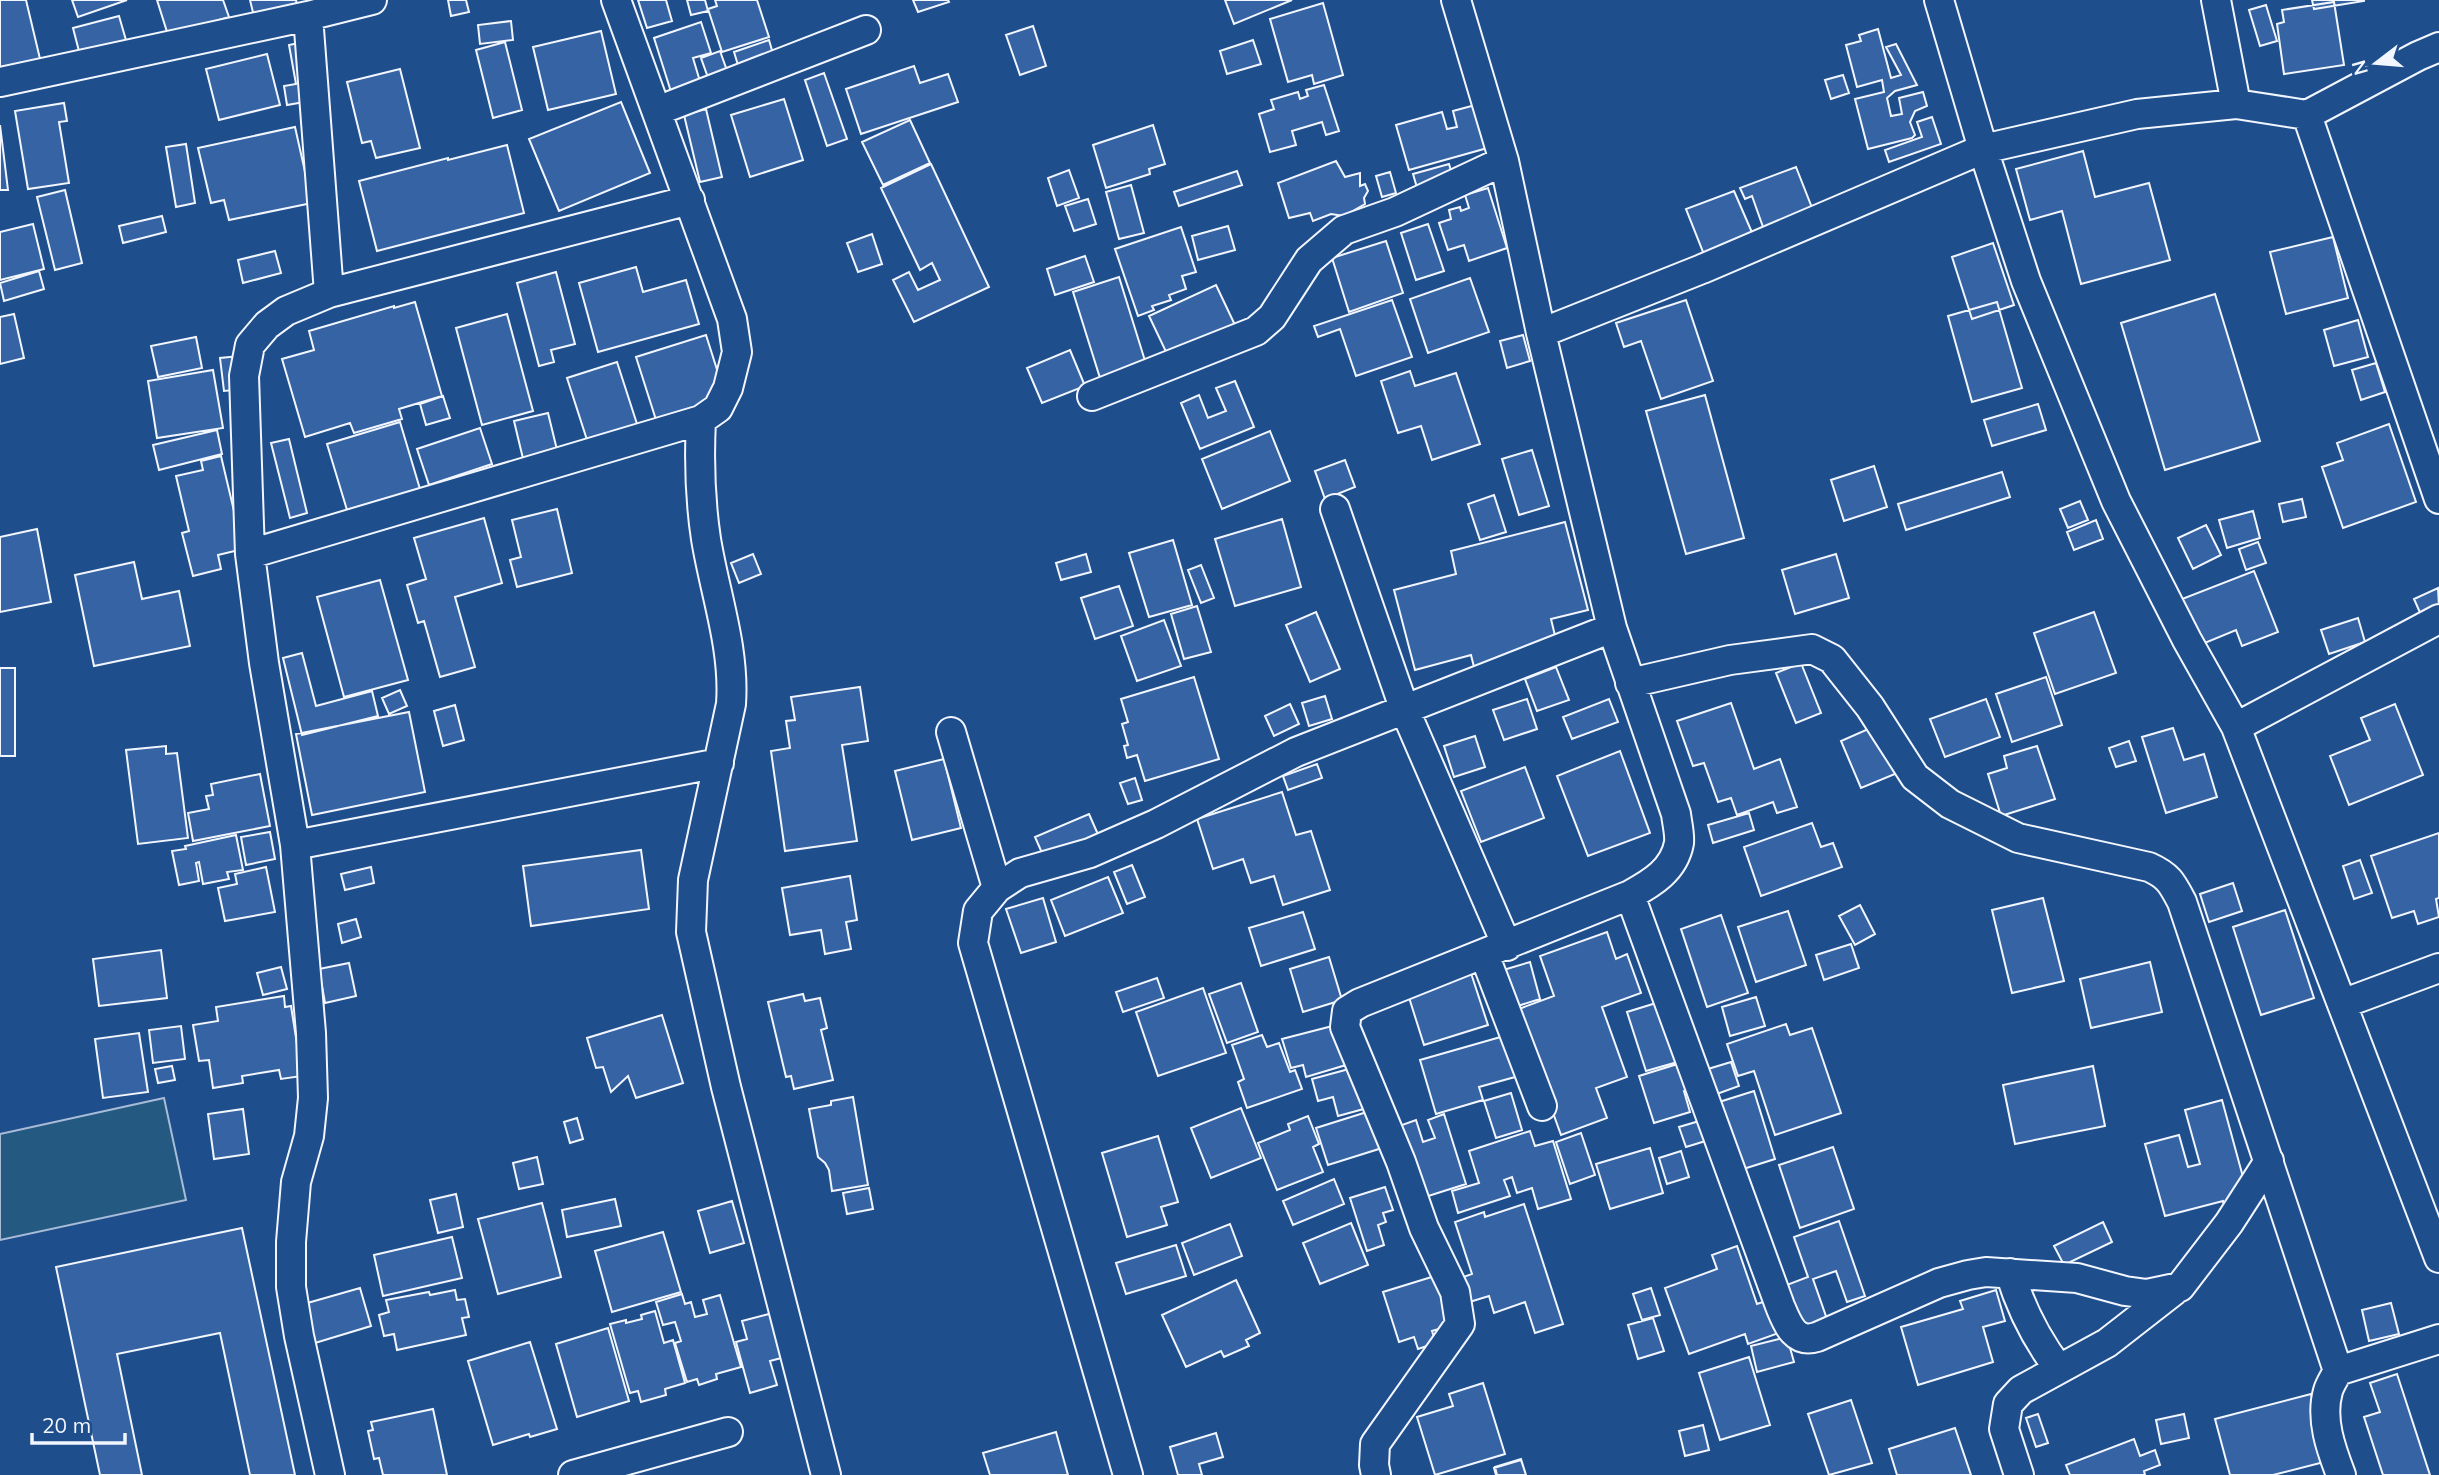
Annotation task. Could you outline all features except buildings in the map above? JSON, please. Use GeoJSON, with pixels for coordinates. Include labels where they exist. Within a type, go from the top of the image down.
{"type":"FeatureCollection","features":[{"type":"Feature","properties":{"kind":"street"},"geometry":{"type":"LineString","coordinates":[[0,82],[372,0]]}},
{"type":"Feature","properties":{"kind":"street"},"geometry":{"type":"LineString","coordinates":[[250,554],[701,420],[718,408],[728,388],[737,352],[732,319],[616,0]]}},
{"type":"Feature","properties":{"kind":"street"},"geometry":{"type":"LineString","coordinates":[[1376,1475],[1375,1444],[1460,1324],[1455,1292],[1424,1227],[1401,1162],[1346,1027],[1347,1011],[1360,1003],[1630,895],[1667,870],[1679,842],[1676,814],[1612,628],[1541,333],[1504,162],[1455,0]]}},
{"type":"Feature","properties":{"kind":"street"},"geometry":{"type":"LineString","coordinates":[[1939,0],[2026,281],[2116,501],[2187,640],[2236,727],[2439,1258]]}},
{"type":"Feature","properties":{"kind":"street"},"geometry":{"type":"LineString","coordinates":[[2216,0],[2236,104]]}},
{"type":"Feature","properties":{"kind":"street"},"geometry":{"type":"LineString","coordinates":[[308,16],[329,293]]}},
{"type":"Feature","properties":{"kind":"street"},"geometry":{"type":"LineString","coordinates":[[657,111],[866,30]]}},
{"type":"Feature","properties":{"kind":"street"},"geometry":{"type":"LineString","coordinates":[[1541,333],[1702,269],[1983,149],[2137,114],[2236,104],[2307,114],[2418,55],[2439,47]]}},
{"type":"Feature","properties":{"kind":"street"},"geometry":{"type":"LineString","coordinates":[[2307,114],[2439,499]]}},
{"type":"Feature","properties":{"kind":"street"},"geometry":{"type":"LineString","coordinates":[[1092,396],[1256,331],[1272,317],[1309,260],[1344,230],[1395,212],[1504,162]]}},
{"type":"Feature","properties":{"kind":"street"},"geometry":{"type":"LineString","coordinates":[[330,1475],[299,1336],[291,1287],[291,1242],[296,1182],[309,1136],[313,1098],[311,1033],[295,845],[264,663],[250,554],[244,376],[250,345],[267,325],[286,311],[329,293],[690,200]]}},
{"type":"Feature","properties":{"kind":"street"},"geometry":{"type":"LineString","coordinates":[[701,420],[702,503],[706,539],[733,682],[719,763],[692,880],[691,932],[726,1087],[776,1272],[826,1475]]}},
{"type":"Feature","properties":{"kind":"street"},"geometry":{"type":"LineString","coordinates":[[1335,509],[1404,708],[1495,950],[1542,1106]]}},
{"type":"Feature","properties":{"kind":"street"},"geometry":{"type":"LineString","coordinates":[[2236,727],[2439,619]]}},
{"type":"Feature","properties":{"kind":"street"},"geometry":{"type":"LineString","coordinates":[[1128,1475],[973,943],[978,911],[997,888],[1020,873],[1090,853],[1156,824],[1296,752],[1612,628]]}},
{"type":"Feature","properties":{"kind":"street"},"geometry":{"type":"LineString","coordinates":[[1630,683],[1730,660],[1812,649],[1832,659],[1870,707],[1915,777],[1950,804],[2018,838],[2149,867],[2165,874],[2182,902],[2338,1371],[2328,1391],[2326,1418],[2329,1443],[2341,1475]]}},
{"type":"Feature","properties":{"kind":"street"},"geometry":{"type":"LineString","coordinates":[[951,732],[997,888]]}},
{"type":"Feature","properties":{"kind":"street"},"geometry":{"type":"LineString","coordinates":[[295,845],[719,763]]}},
{"type":"Feature","properties":{"kind":"street"},"geometry":{"type":"LineString","coordinates":[[1630,895],[1790,1330],[1808,1340],[1939,1283],[1986,1272],[2077,1278],[2147,1294],[2180,1287]]}},
{"type":"Feature","properties":{"kind":"street"},"geometry":{"type":"LineString","coordinates":[[2342,1004],[2439,968]]}},
{"type":"Feature","properties":{"kind":"street"},"geometry":{"type":"LineString","coordinates":[[2019,1475],[2004,1429],[2008,1404],[2021,1390],[2107,1343],[2180,1287],[2229,1223],[2269,1161]]}},
{"type":"Feature","properties":{"kind":"street"},"geometry":{"type":"LineString","coordinates":[[2010,1273],[2018,1299],[2034,1333],[2059,1369]]}},
{"type":"Feature","properties":{"kind":"street"},"geometry":{"type":"LineString","coordinates":[[2338,1371],[2439,1339]]}},
{"type":"Feature","properties":{"kind":"street"},"geometry":{"type":"LineString","coordinates":[[573,1475],[728,1432]]}},
{"type":"Feature","properties":{"kind":"shaded area"},"geometry":{"type":"Polygon","coordinates":[[[164,1098],[186,1200],[0,1240],[0,1134],[164,1098]]]}}]}
